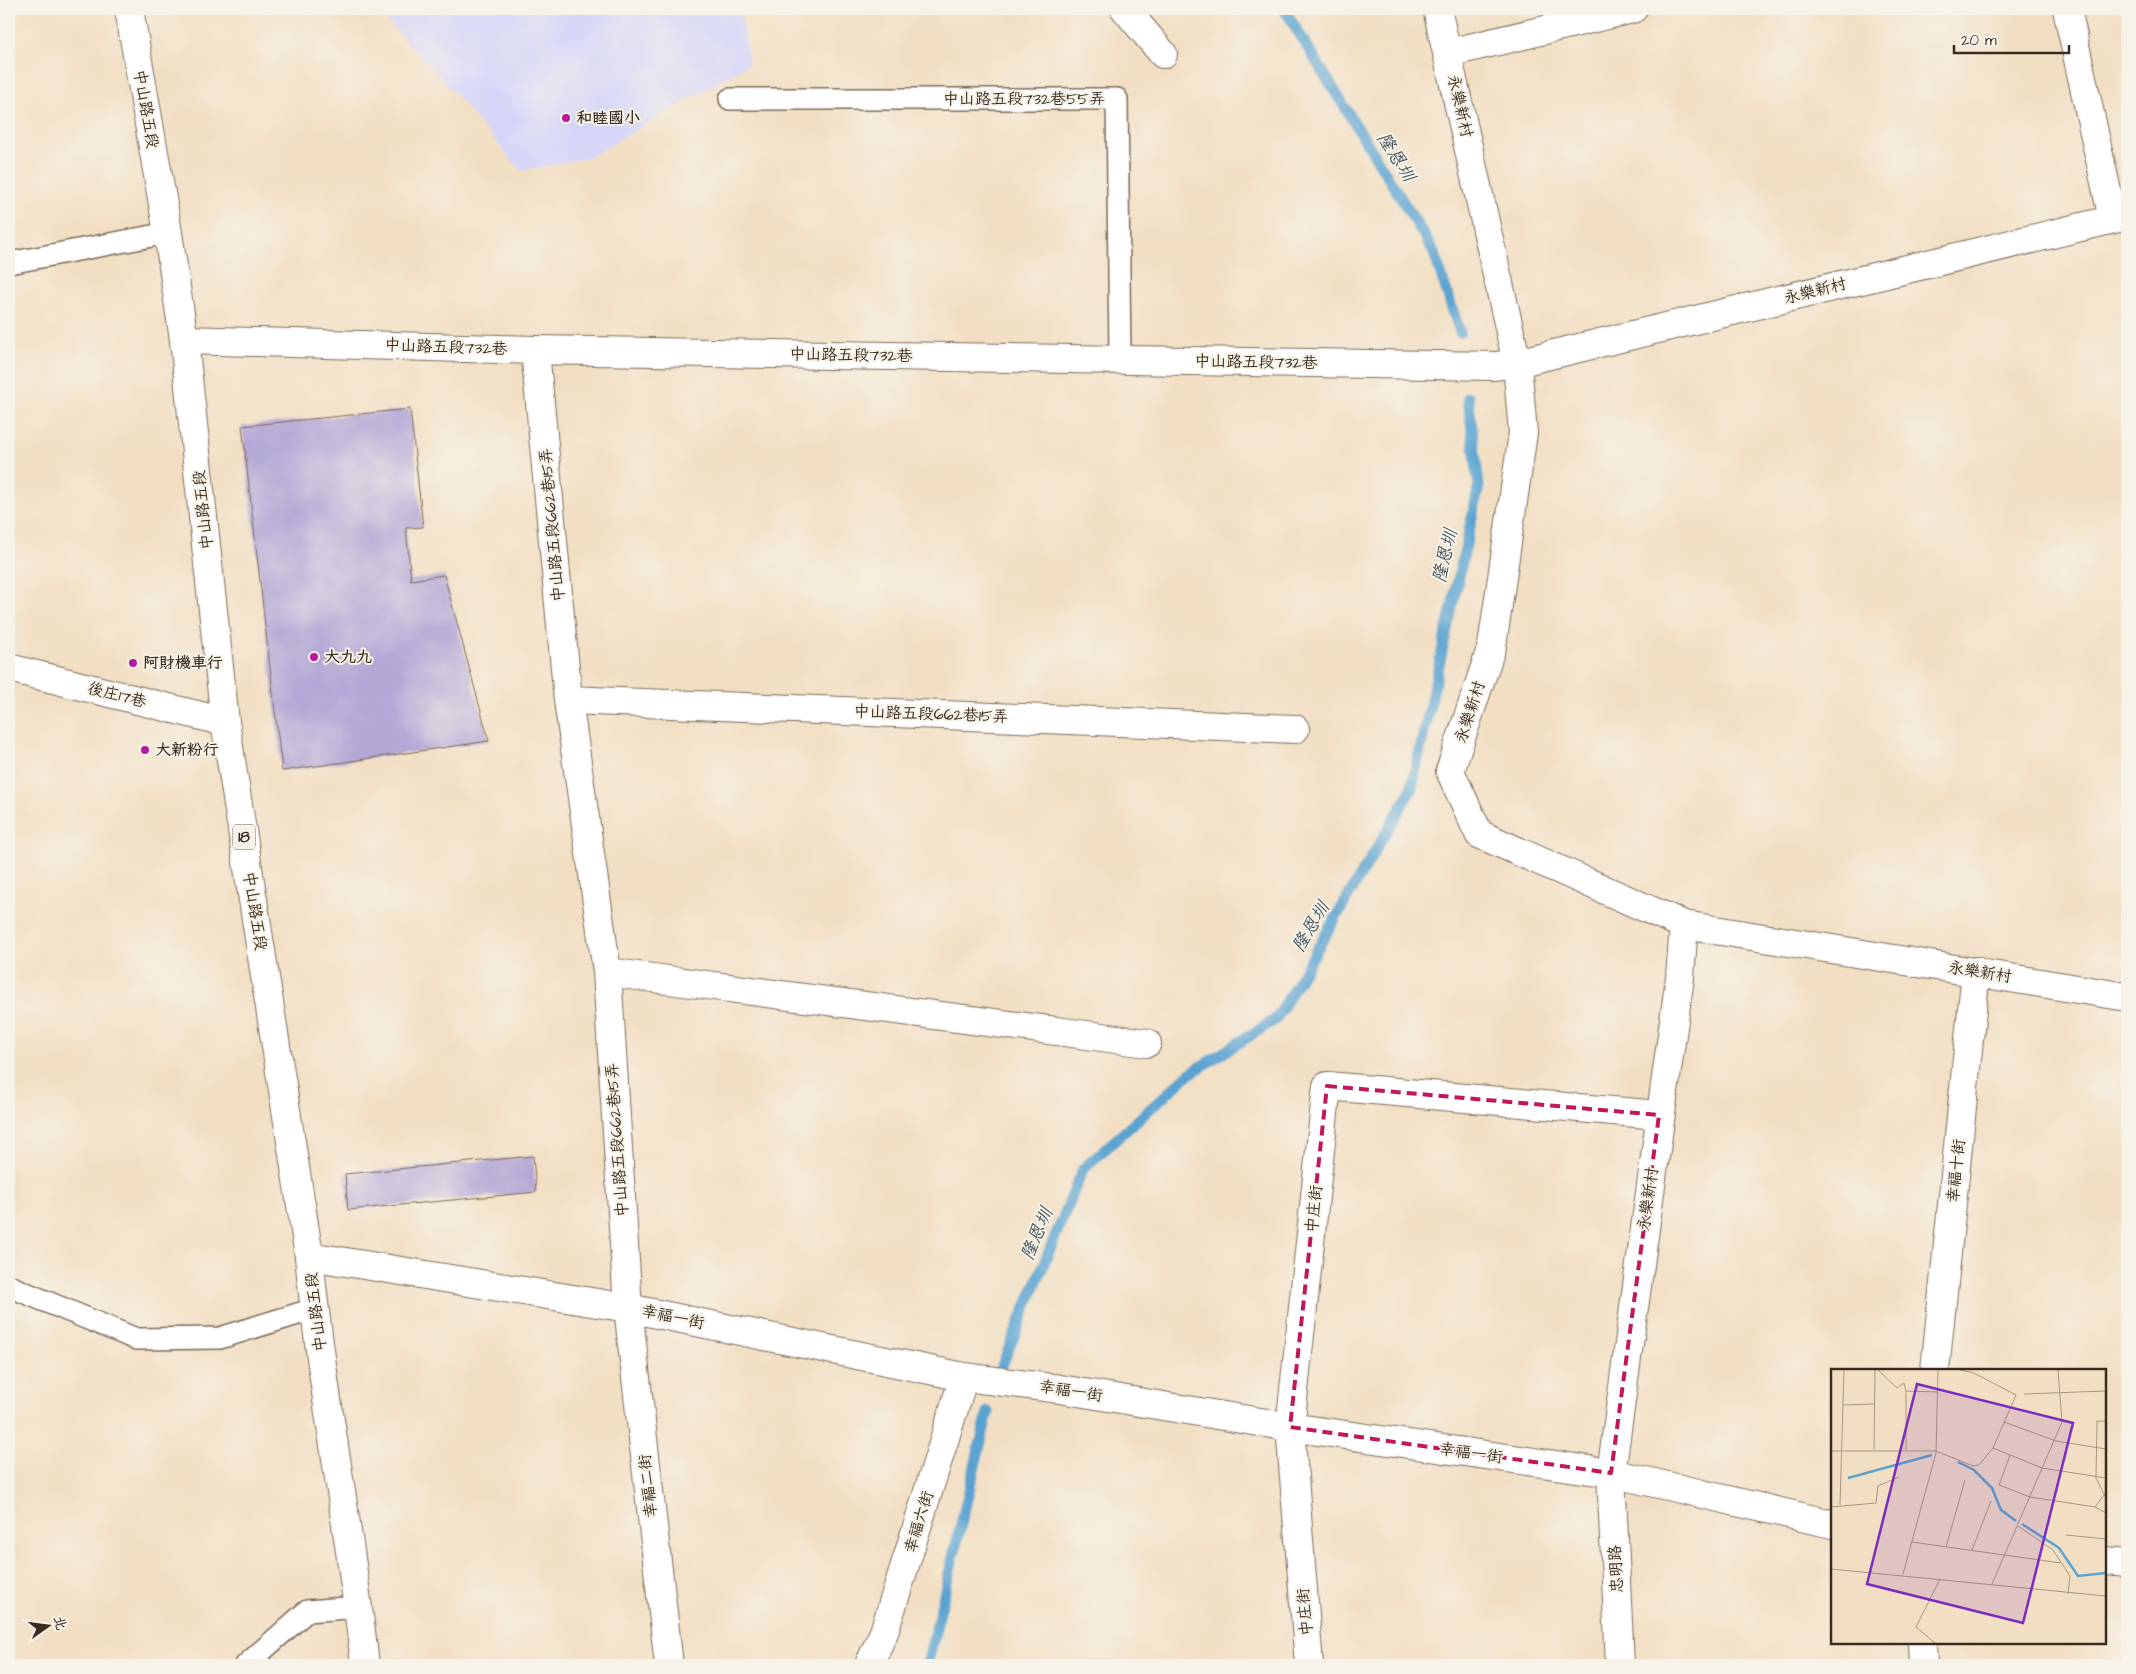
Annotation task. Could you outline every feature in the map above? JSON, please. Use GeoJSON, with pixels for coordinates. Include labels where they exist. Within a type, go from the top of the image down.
{"type":"FeatureCollection","features":[{"type":"Feature","properties":{"kind":"street","name":"中山路五段"},"geometry":{"type":"LineString","coordinates":[[129,9],[168,233],[184,340],[225,722],[309,1256],[314,1309],[359,1607],[365,1665]]}},
{"type":"Feature","properties":{"kind":"street"},"geometry":{"type":"LineString","coordinates":[[1125,9],[1162,54]]}},
{"type":"Feature","properties":{"kind":"street","name":"永樂新村"},"geometry":{"type":"LineString","coordinates":[[1437,9],[1517,363],[1523,433],[1492,646],[1450,770],[1479,834],[1684,925],[2127,997]]}},
{"type":"Feature","properties":{"kind":"street","name":"永樂新村"},"geometry":{"type":"LineString","coordinates":[[1448,53],[1633,9]]}},
{"type":"Feature","properties":{"kind":"street","name":"永樂新村"},"geometry":{"type":"LineString","coordinates":[[1517,363],[2120,217],[2067,9]]}},
{"type":"Feature","properties":{"kind":"street","name":"中山路五段732巷"},"geometry":{"type":"LineString","coordinates":[[184,340],[536,350],[1485,366],[1517,363]]}},
{"type":"Feature","properties":{"kind":"street","name":"中山路五段662巷15弄"},"geometry":{"type":"LineString","coordinates":[[536,350],[568,700],[607,972],[628,1308]]}},
{"type":"Feature","properties":{"kind":"street","name":"後庄17巷"},"geometry":{"type":"LineString","coordinates":[[9,668],[225,722]]}},
{"type":"Feature","properties":{"kind":"street","name":"中山路五段662巷15弄"},"geometry":{"type":"LineString","coordinates":[[568,700],[1295,728]]}},
{"type":"Feature","properties":{"kind":"street","name":"永樂新村"},"geometry":{"type":"LineString","coordinates":[[1611,1473],[1680,977],[1684,925]]}},
{"type":"Feature","properties":{"kind":"street","name":"幸福十街"},"geometry":{"type":"LineString","coordinates":[[1935,1369],[1976,971]]}},
{"type":"Feature","properties":{"kind":"street"},"geometry":{"type":"LineString","coordinates":[[607,972],[1147,1043]]}},
{"type":"Feature","properties":{"kind":"street","name":"中庄街"},"geometry":{"type":"LineString","coordinates":[[1309,1665],[1290,1427],[1327,1086],[1660,1115]]}},
{"type":"Feature","properties":{"kind":"street","name":"幸福一街"},"geometry":{"type":"LineString","coordinates":[[309,1256],[628,1308],[964,1377],[1060,1389],[1290,1427],[1611,1473],[1831,1524]]}},
{"type":"Feature","properties":{"kind":"street","name":"幸福二街"},"geometry":{"type":"LineString","coordinates":[[628,1308],[669,1665]]}},
{"type":"Feature","properties":{"kind":"street","name":"幸福六街"},"geometry":{"type":"LineString","coordinates":[[869,1665],[884,1632],[964,1377]]}},
{"type":"Feature","properties":{"kind":"street","name":"忠明路"},"geometry":{"type":"LineString","coordinates":[[1611,1473],[1620,1665]]}},
{"type":"Feature","properties":{"kind":"street"},"geometry":{"type":"LineString","coordinates":[[1922,1644],[1923,1665]]}},
{"type":"Feature","properties":{"kind":"lane","name":"中山路五段732巷55弄"},"geometry":{"type":"LineString","coordinates":[[730,99],[1117,99],[1120,359]]}},
{"type":"Feature","properties":{"kind":"lane"},"geometry":{"type":"LineString","coordinates":[[9,263],[168,233]]}},
{"type":"Feature","properties":{"kind":"lane"},"geometry":{"type":"LineString","coordinates":[[9,1286],[136,1339],[220,1338],[314,1309]]}},
{"type":"Feature","properties":{"kind":"lane"},"geometry":{"type":"LineString","coordinates":[[246,1665],[307,1611],[359,1607]]}},
{"type":"Feature","properties":{"kind":"highlighted area"},"geometry":{"type":"Polygon","coordinates":[[[1327,1086],[1659,1115],[1611,1473],[1290,1427],[1327,1086]]]}},
{"type":"Feature","properties":{"kind":"shaded area","name":"和睦國小"},"geometry":{"type":"Polygon","coordinates":[[[376,9],[740,9],[749,64],[590,157],[521,171],[442,79],[376,9]]]}},
{"type":"Feature","properties":{"kind":"building"},"geometry":{"type":"Polygon","coordinates":[[[410,409],[423,527],[406,528],[411,580],[444,575],[489,741],[282,771],[242,426],[410,409]]]}},
{"type":"Feature","properties":{"kind":"building"},"geometry":{"type":"Polygon","coordinates":[[[533,1156],[536,1192],[348,1210],[345,1174],[533,1156]]]}},
{"type":"Feature","properties":{"kind":"waterway","name":"隆恩圳"},"geometry":{"type":"LineString","coordinates":[[1284,9],[1433,250],[1460,332]]}},
{"type":"Feature","properties":{"kind":"waterway","name":"隆恩圳"},"geometry":{"type":"LineString","coordinates":[[996,1380],[1083,1169],[1188,1075],[1276,1019],[1411,790],[1479,486],[1468,397]]}},
{"type":"Feature","properties":{"kind":"waterway","name":"隆恩圳"},"geometry":{"type":"LineString","coordinates":[[927,1665],[988,1412]]}},
{"type":"Feature","properties":{"kind":"place","name":"和睦國小"},"geometry":{"type":"Point","coordinates":[566,118]}},
{"type":"Feature","properties":{"kind":"place","name":"大九九"},"geometry":{"type":"Point","coordinates":[314,657]}},
{"type":"Feature","properties":{"kind":"place","name":"阿財機車行"},"geometry":{"type":"Point","coordinates":[133,663]}},
{"type":"Feature","properties":{"kind":"place","name":"大新粉行"},"geometry":{"type":"Point","coordinates":[145,750]}}]}
